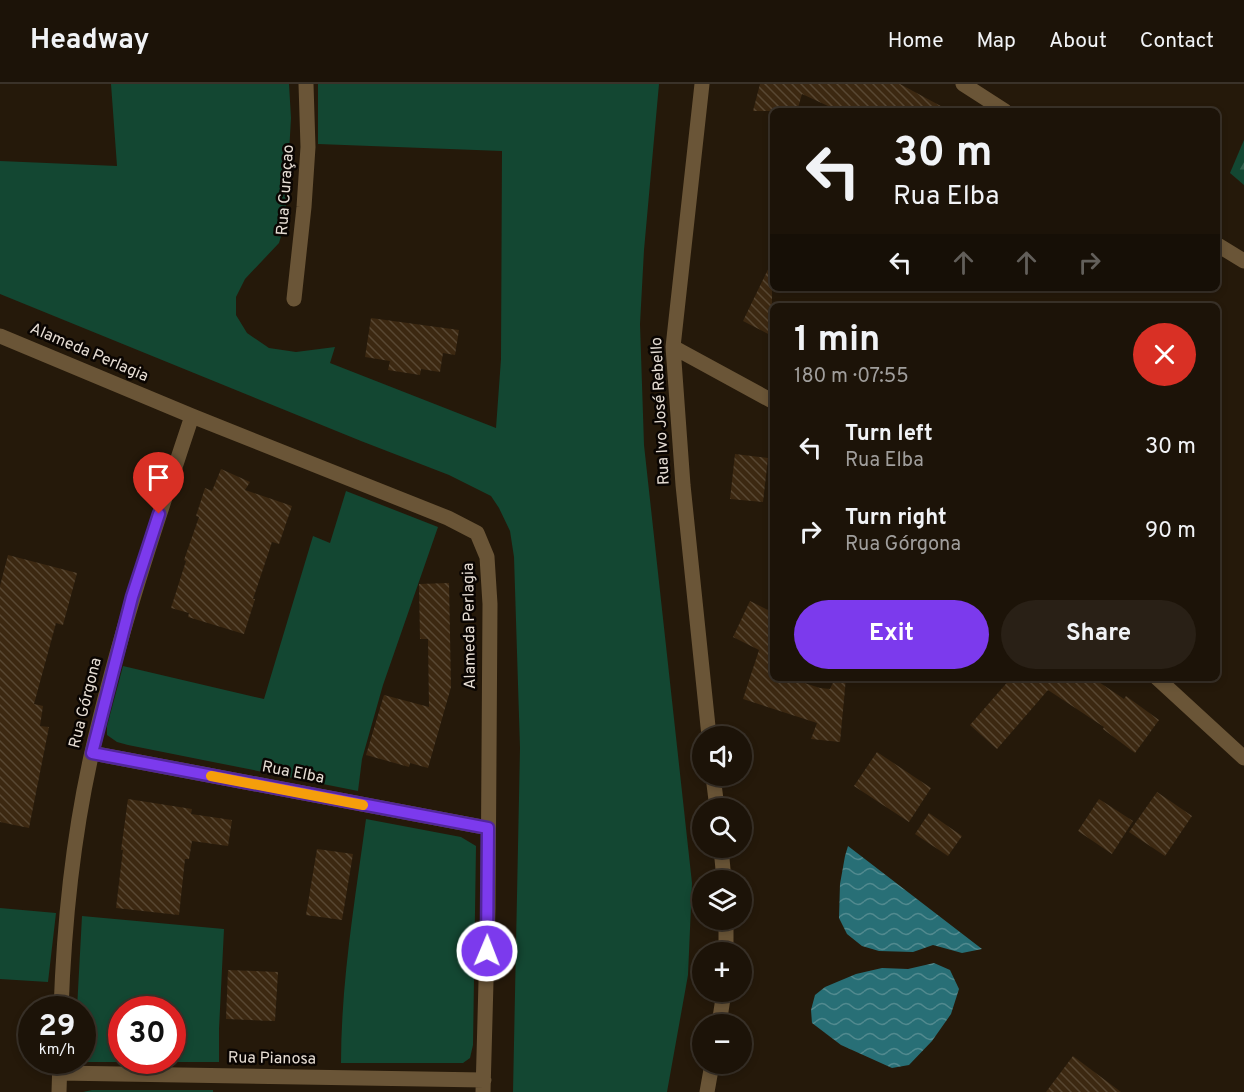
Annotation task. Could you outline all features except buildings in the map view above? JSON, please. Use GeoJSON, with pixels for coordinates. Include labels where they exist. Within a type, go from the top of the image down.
{"type":"FeatureCollection","features":[{"type":"Feature","properties":{"kind":"street","name":"Rua Curaçao"},"geometry":{"type":"LineString","coordinates":[[294,299],[308,147],[306,84]]}},
{"type":"Feature","properties":{"kind":"street","name":"Rua Ivo José Rebello"},"geometry":{"type":"LineString","coordinates":[[702,84],[673,347],[683,485],[708,726]]}},
{"type":"Feature","properties":{"kind":"street"},"geometry":{"type":"LineString","coordinates":[[963,84],[1000,108]]}},
{"type":"Feature","properties":{"kind":"street"},"geometry":{"type":"LineString","coordinates":[[1220,246],[1244,261]]}},
{"type":"Feature","properties":{"kind":"street","name":"Alameda Perlagia"},"geometry":{"type":"LineString","coordinates":[[0,336],[192,416],[448,518],[477,533],[487,557],[490,604],[484,1086]]}},
{"type":"Feature","properties":{"kind":"street"},"geometry":{"type":"LineString","coordinates":[[673,347],[770,400]]}},
{"type":"Feature","properties":{"kind":"street","name":"Rua Górgona"},"geometry":{"type":"LineString","coordinates":[[62,996],[69,897],[79,820],[92,753],[132,597],[192,416]]}},
{"type":"Feature","properties":{"kind":"street"},"geometry":{"type":"LineString","coordinates":[[1160,681],[1244,758]]}},
{"type":"Feature","properties":{"kind":"street","name":"Rua Elba"},"geometry":{"type":"LineString","coordinates":[[92,753],[488,828]]}},
{"type":"Feature","properties":{"kind":"street","name":"Rua Pianosa"},"geometry":{"type":"LineString","coordinates":[[96,1069],[484,1086]]}},
{"type":"Feature","properties":{"kind":"street"},"geometry":{"type":"LineString","coordinates":[[58,1092],[59,1074]]}},
{"type":"Feature","properties":{"kind":"street"},"geometry":{"type":"LineString","coordinates":[[707,1092],[710,1074]]}},
{"type":"Feature","properties":{"kind":"green space"},"geometry":{"type":"Polygon","coordinates":[[[111,84],[289,84],[291,118],[285,223],[279,243],[245,279],[236,297],[236,315],[247,333],[269,348],[296,352],[335,347],[330,363],[496,428],[501,359],[502,151],[318,144],[318,84],[659,84],[644,250],[640,324],[644,445],[692,883],[688,975],[667,1092],[513,1092],[520,748],[514,557],[510,531],[491,496],[449,475],[0,294],[0,161],[117,166],[111,84]]]}},
{"type":"Feature","properties":{"kind":"green space"},"geometry":{"type":"Polygon","coordinates":[[[1244,140],[1244,185],[1230,173],[1244,140]]]}},
{"type":"Feature","properties":{"kind":"green space"},"geometry":{"type":"Polygon","coordinates":[[[346,491],[438,527],[383,685],[362,759],[358,791],[128,745],[117,742],[107,735],[107,726],[123,666],[264,699],[313,536],[330,543],[346,491]]]}},
{"type":"Feature","properties":{"kind":"green space"},"geometry":{"type":"Polygon","coordinates":[[[366,819],[461,837],[476,846],[473,1045],[470,1058],[463,1063],[341,1063],[346,972],[366,819]]]}},
{"type":"Feature","properties":{"kind":"green space"},"geometry":{"type":"Polygon","coordinates":[[[0,908],[56,913],[48,982],[0,979],[0,908]]]}},
{"type":"Feature","properties":{"kind":"green space"},"geometry":{"type":"Polygon","coordinates":[[[82,916],[224,929],[219,1062],[186,1062],[186,996],[108,996],[108,1062],[96,1062],[96,996],[78,996],[82,916]]]}},
{"type":"Feature","properties":{"kind":"green space"},"geometry":{"type":"Polygon","coordinates":[[[92,1090],[213,1090],[213,1092],[83,1092],[92,1090]]]}},
{"type":"Feature","properties":{"kind":"water"},"geometry":{"type":"Polygon","coordinates":[[[848,846],[982,949],[962,953],[933,945],[913,952],[879,951],[862,946],[847,934],[839,918],[840,884],[848,846]]]}},
{"type":"Feature","properties":{"kind":"water"},"geometry":{"type":"Polygon","coordinates":[[[934,963],[950,970],[959,989],[951,1014],[932,1041],[909,1065],[892,1068],[841,1045],[812,1023],[811,1010],[815,995],[825,987],[856,974],[882,968],[908,969],[934,963]]]}},
{"type":"Feature","properties":{"kind":"slow traffic"},"geometry":{"type":"LineString","coordinates":[[211,776],[363,805]]}},
{"type":"Feature","properties":{"kind":"route"},"geometry":{"type":"LineString","coordinates":[[159,514],[132,597],[92,753],[488,828],[487,951]]}}]}
